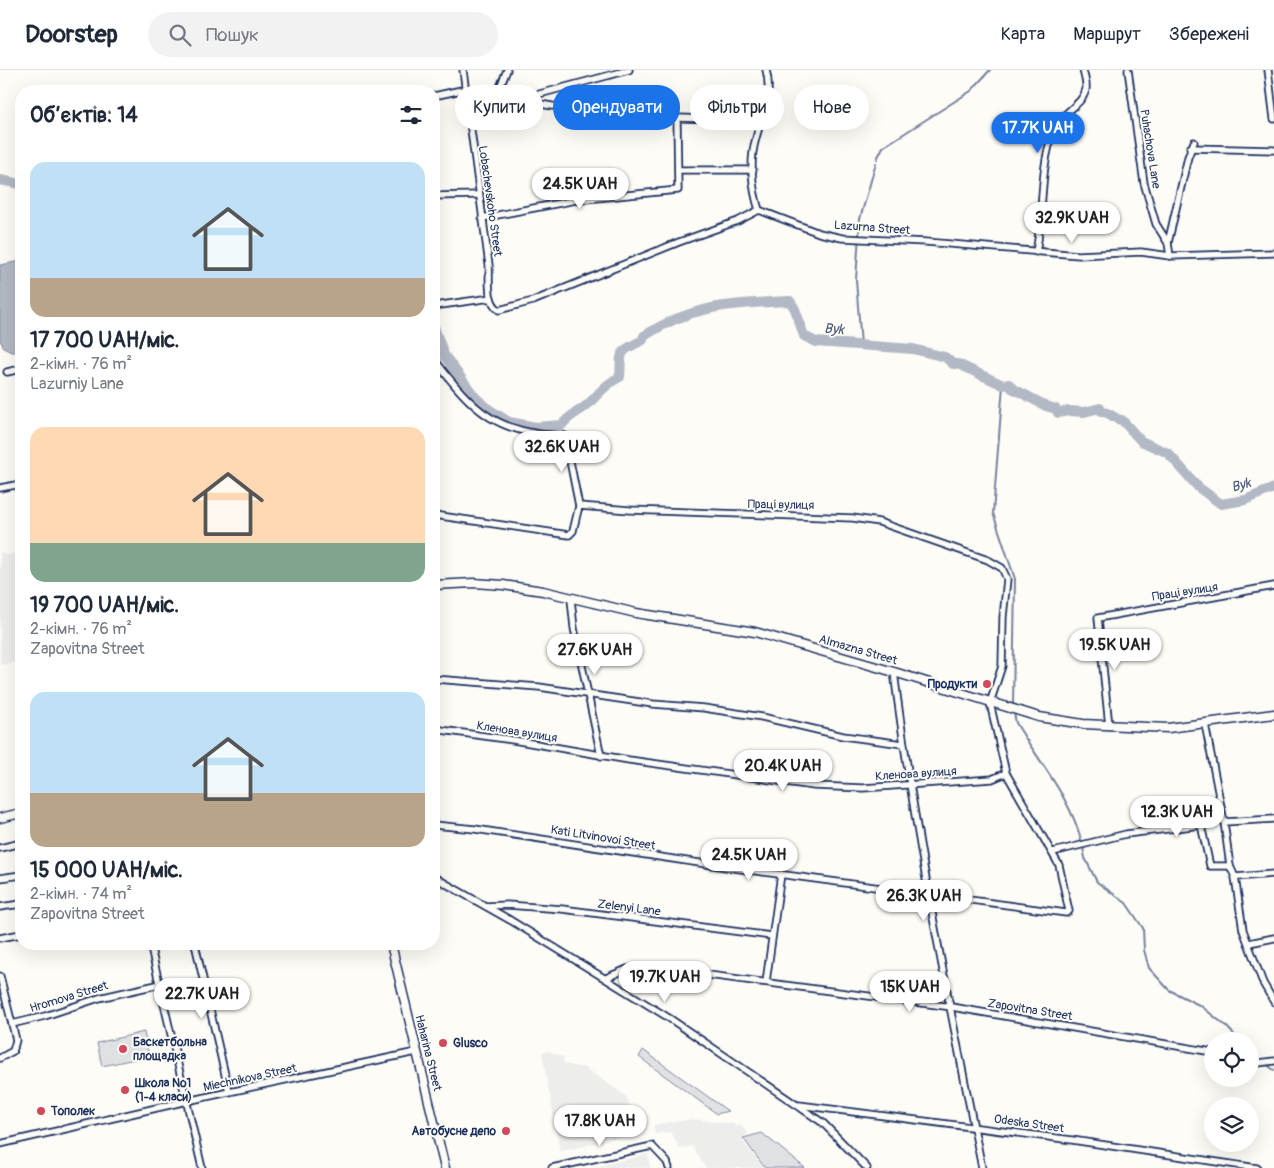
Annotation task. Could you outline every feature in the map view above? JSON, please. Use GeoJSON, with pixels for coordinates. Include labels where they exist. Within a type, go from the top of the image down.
{"type":"FeatureCollection","features":[{"type":"Feature","properties":{"kind":"main road","name":"Almazna Street"},"geometry":{"type":"LineString","coordinates":[[440,585],[474,583],[503,585],[636,613],[755,632],[894,672],[1039,718],[1109,726],[1168,728],[1274,714]]}},
{"type":"Feature","properties":{"kind":"main road"},"geometry":{"type":"LineString","coordinates":[[0,818],[15,814]]}},
{"type":"Feature","properties":{"kind":"main road","name":"Haharina Street"},"geometry":{"type":"LineString","coordinates":[[392,950],[445,1168]]}},
{"type":"Feature","properties":{"kind":"street","name":"Lobachevskoho Street"},"geometry":{"type":"LineString","coordinates":[[463,70],[465,85]]}},
{"type":"Feature","properties":{"kind":"street"},"geometry":{"type":"LineString","coordinates":[[501,85],[507,70]]}},
{"type":"Feature","properties":{"kind":"street"},"geometry":{"type":"LineString","coordinates":[[543,93],[629,70]]}},
{"type":"Feature","properties":{"kind":"street"},"geometry":{"type":"LineString","coordinates":[[759,210],[752,184],[755,138],[768,98],[769,82],[766,70]]}},
{"type":"Feature","properties":{"kind":"street"},"geometry":{"type":"LineString","coordinates":[[1036,252],[1041,227],[1044,178],[1053,132],[1059,118],[1080,101],[1086,88],[1083,70]]}},
{"type":"Feature","properties":{"kind":"street","name":"Puhachova Lane"},"geometry":{"type":"LineString","coordinates":[[1128,70],[1144,183],[1156,224],[1168,243],[1170,256]]}},
{"type":"Feature","properties":{"kind":"street"},"geometry":{"type":"LineString","coordinates":[[1268,70],[1274,119]]}},
{"type":"Feature","properties":{"kind":"street"},"geometry":{"type":"LineString","coordinates":[[440,95],[455,92]]}},
{"type":"Feature","properties":{"kind":"street","name":"Lobachevskoho Street"},"geometry":{"type":"LineString","coordinates":[[470,130],[491,298],[493,305],[499,310],[506,310],[533,301],[679,242],[738,221],[759,210]]}},
{"type":"Feature","properties":{"kind":"street"},"geometry":{"type":"LineString","coordinates":[[482,218],[576,200],[678,190],[677,130]]}},
{"type":"Feature","properties":{"kind":"street"},"geometry":{"type":"LineString","coordinates":[[1168,243],[1190,148],[1194,142]]}},
{"type":"Feature","properties":{"kind":"street"},"geometry":{"type":"LineString","coordinates":[[1190,148],[1274,150]]}},
{"type":"Feature","properties":{"kind":"street"},"geometry":{"type":"LineString","coordinates":[[679,170],[753,170]]}},
{"type":"Feature","properties":{"kind":"street"},"geometry":{"type":"LineString","coordinates":[[440,196],[478,196]]}},
{"type":"Feature","properties":{"kind":"street","name":"Lazurna Street"},"geometry":{"type":"LineString","coordinates":[[759,210],[819,233],[842,238],[943,243],[1079,255],[1141,252],[1170,256],[1274,252]]}},
{"type":"Feature","properties":{"kind":"street"},"geometry":{"type":"LineString","coordinates":[[440,304],[491,298]]}},
{"type":"Feature","properties":{"kind":"street"},"geometry":{"type":"LineString","coordinates":[[440,366],[464,396],[498,423],[534,434],[565,436],[579,506],[573,531],[569,535],[440,516]]}},
{"type":"Feature","properties":{"kind":"street"},"geometry":{"type":"LineString","coordinates":[[7,372],[15,370]]}},
{"type":"Feature","properties":{"kind":"street"},"geometry":{"type":"LineString","coordinates":[[0,488],[15,485]]}},
{"type":"Feature","properties":{"kind":"street","name":"Праці вулиця"},"geometry":{"type":"LineString","coordinates":[[579,506],[630,510],[852,518],[879,522],[988,560],[1002,568],[1007,579],[1003,617],[1002,666],[990,703]]}},
{"type":"Feature","properties":{"kind":"street","name":"Праці вулиця"},"geometry":{"type":"LineString","coordinates":[[1109,726],[1098,618],[1274,586]]}},
{"type":"Feature","properties":{"kind":"street"},"geometry":{"type":"LineString","coordinates":[[570,599],[574,628],[601,756]]}},
{"type":"Feature","properties":{"kind":"street"},"geometry":{"type":"LineString","coordinates":[[894,672],[903,744],[928,894],[952,1008],[982,1168]]}},
{"type":"Feature","properties":{"kind":"street"},"geometry":{"type":"LineString","coordinates":[[440,679],[539,687],[584,692],[589,695],[704,708],[762,717],[844,736],[903,744]]}},
{"type":"Feature","properties":{"kind":"street"},"geometry":{"type":"LineString","coordinates":[[990,703],[1006,773],[1029,817],[1053,852],[1126,834],[1200,825],[1210,866],[1230,866]]}},
{"type":"Feature","properties":{"kind":"street"},"geometry":{"type":"LineString","coordinates":[[1205,724],[1224,822],[1230,866],[1235,877],[1243,930],[1263,983],[1274,1002]]}},
{"type":"Feature","properties":{"kind":"street","name":"Кленова вулиця"},"geometry":{"type":"LineString","coordinates":[[440,731],[513,740],[601,756],[814,786],[863,788],[992,779],[1006,773]]}},
{"type":"Feature","properties":{"kind":"street"},"geometry":{"type":"LineString","coordinates":[[1224,822],[1274,820]]}},
{"type":"Feature","properties":{"kind":"street","name":"Kati Litvinovoi Street"},"geometry":{"type":"LineString","coordinates":[[440,826],[1066,913],[1069,911],[1063,877],[1053,852]]}},
{"type":"Feature","properties":{"kind":"street"},"geometry":{"type":"LineString","coordinates":[[0,848],[15,844]]}},
{"type":"Feature","properties":{"kind":"street"},"geometry":{"type":"LineString","coordinates":[[766,982],[782,874]]}},
{"type":"Feature","properties":{"kind":"street"},"geometry":{"type":"LineString","coordinates":[[1235,877],[1274,874]]}},
{"type":"Feature","properties":{"kind":"street"},"geometry":{"type":"LineString","coordinates":[[0,878],[15,875]]}},
{"type":"Feature","properties":{"kind":"street"},"geometry":{"type":"LineString","coordinates":[[440,880],[670,1018],[823,1123],[867,1168]]}},
{"type":"Feature","properties":{"kind":"street"},"geometry":{"type":"LineString","coordinates":[[0,907],[15,905]]}},
{"type":"Feature","properties":{"kind":"street","name":"Zelenyi Lane"},"geometry":{"type":"LineString","coordinates":[[484,906],[507,905],[562,909],[772,936]]}},
{"type":"Feature","properties":{"kind":"street"},"geometry":{"type":"LineString","coordinates":[[0,938],[15,935]]}},
{"type":"Feature","properties":{"kind":"street"},"geometry":{"type":"LineString","coordinates":[[1249,943],[1274,938]]}},
{"type":"Feature","properties":{"kind":"street"},"geometry":{"type":"LineString","coordinates":[[152,950],[202,1168]]}},
{"type":"Feature","properties":{"kind":"street"},"geometry":{"type":"LineString","coordinates":[[196,950],[229,1092]]}},
{"type":"Feature","properties":{"kind":"street","name":"Zapovitna Street"},"geometry":{"type":"LineString","coordinates":[[606,978],[627,969],[670,970],[952,1008],[1204,1051]]}},
{"type":"Feature","properties":{"kind":"street"},"geometry":{"type":"LineString","coordinates":[[0,976],[16,1046],[10,1055],[0,1058]]}},
{"type":"Feature","properties":{"kind":"street","name":"Hromova Street"},"geometry":{"type":"LineString","coordinates":[[12,1024],[45,1016],[99,998],[161,984]]}},
{"type":"Feature","properties":{"kind":"street","name":"Miechnikova Street"},"geometry":{"type":"LineString","coordinates":[[0,1144],[187,1101],[416,1052]]}},
{"type":"Feature","properties":{"kind":"street"},"geometry":{"type":"LineString","coordinates":[[1259,1063],[1272,1061]]}},
{"type":"Feature","properties":{"kind":"street","name":"Odeska Street"},"geometry":{"type":"LineString","coordinates":[[797,1105],[974,1127],[1257,1168]]}},
{"type":"Feature","properties":{"kind":"street"},"geometry":{"type":"LineString","coordinates":[[552,1168],[652,1146],[670,1168]]}},
{"type":"Feature","properties":{"kind":"shaded area"},"geometry":{"type":"Polygon","coordinates":[[[15,262],[15,352],[4,348],[0,340],[0,265],[15,262]]]}},
{"type":"Feature","properties":{"kind":"shaded area"},"geometry":{"type":"Polygon","coordinates":[[[0,552],[7,555],[15,554],[15,662],[0,665],[0,552]]]}},
{"type":"Feature","properties":{"kind":"shaded area","name":"Баскетбольна площадка"},"geometry":{"type":"Polygon","coordinates":[[[144,1032],[149,1056],[102,1066],[97,1043],[144,1032]]]}},
{"type":"Feature","properties":{"kind":"shaded area"},"geometry":{"type":"Polygon","coordinates":[[[643,1050],[728,1111],[717,1114],[639,1057],[643,1050]]]}},
{"type":"Feature","properties":{"kind":"shaded area"},"geometry":{"type":"Polygon","coordinates":[[[549,1051],[563,1057],[564,1064],[585,1068],[626,1096],[639,1132],[560,1152],[542,1053],[549,1051]]]}},
{"type":"Feature","properties":{"kind":"shaded area"},"geometry":{"type":"Polygon","coordinates":[[[693,1119],[734,1124],[736,1128],[740,1124],[748,1134],[741,1139],[764,1168],[706,1168],[692,1146],[680,1149],[671,1132],[655,1134],[653,1125],[693,1119]]]}},
{"type":"Feature","properties":{"kind":"shaded area"},"geometry":{"type":"Polygon","coordinates":[[[762,1133],[805,1168],[765,1168],[743,1138],[762,1133]]]}},
{"type":"Feature","properties":{"kind":"shaded area"},"geometry":{"type":"Polygon","coordinates":[[[648,1154],[650,1168],[591,1168],[648,1154]]]}},
{"type":"Feature","properties":{"kind":"waterway"},"geometry":{"type":"LineString","coordinates":[[877,159],[883,147],[971,91],[990,70]]}},
{"type":"Feature","properties":{"kind":"waterway"},"geometry":{"type":"LineString","coordinates":[[861,345],[856,280],[860,219],[876,163]]}},
{"type":"Feature","properties":{"kind":"waterway","name":"Byk"},"geometry":{"type":"LineString","coordinates":[[0,180],[15,183]]}},
{"type":"Feature","properties":{"kind":"waterway","name":"Byk"},"geometry":{"type":"LineString","coordinates":[[440,344],[444,355],[475,397],[490,410],[509,422],[536,427],[562,425],[587,405],[606,386],[620,377],[621,357],[624,351],[643,340],[644,336],[662,325],[679,317],[714,308],[750,303],[790,301],[795,309],[804,336],[816,342],[913,349],[945,357],[953,364],[958,364],[1003,385],[1009,384],[1012,388],[1046,406],[1056,409],[1058,413],[1069,411],[1084,412],[1100,408],[1102,412],[1122,420],[1141,441],[1168,453],[1198,487],[1221,504],[1245,500],[1274,488]]}},
{"type":"Feature","properties":{"kind":"waterway"},"geometry":{"type":"LineString","coordinates":[[1003,385],[993,513],[1015,579],[1013,706]]}},
{"type":"Feature","properties":{"kind":"waterway"},"geometry":{"type":"LineString","coordinates":[[1014,713],[1016,723],[1054,781],[1070,811],[1082,843]]}},
{"type":"Feature","properties":{"kind":"waterway"},"geometry":{"type":"LineString","coordinates":[[1083,847],[1085,858],[1097,882],[1126,903],[1143,928],[1144,950],[1149,968],[1169,990],[1201,1006],[1232,1032]]}},
{"type":"Feature","properties":{"kind":"waterway"},"geometry":{"type":"LineString","coordinates":[[1266,1064],[1274,1070]]}},
{"type":"Feature","properties":{"kind":"place","name":"Продукти"},"geometry":{"type":"Point","coordinates":[987,684]}},
{"type":"Feature","properties":{"kind":"place","name":"Glusco"},"geometry":{"type":"Point","coordinates":[443,1043]}},
{"type":"Feature","properties":{"kind":"place","name":"Баскетбольна площадка"},"geometry":{"type":"Point","coordinates":[123,1049]}},
{"type":"Feature","properties":{"kind":"place","name":"Школа №1 (1-4 класи)"},"geometry":{"type":"Point","coordinates":[125,1090]}},
{"type":"Feature","properties":{"kind":"place","name":"Тополек"},"geometry":{"type":"Point","coordinates":[41,1111]}},
{"type":"Feature","properties":{"kind":"place","name":"Автобусне депо"},"geometry":{"type":"Point","coordinates":[506,1131]}}]}
